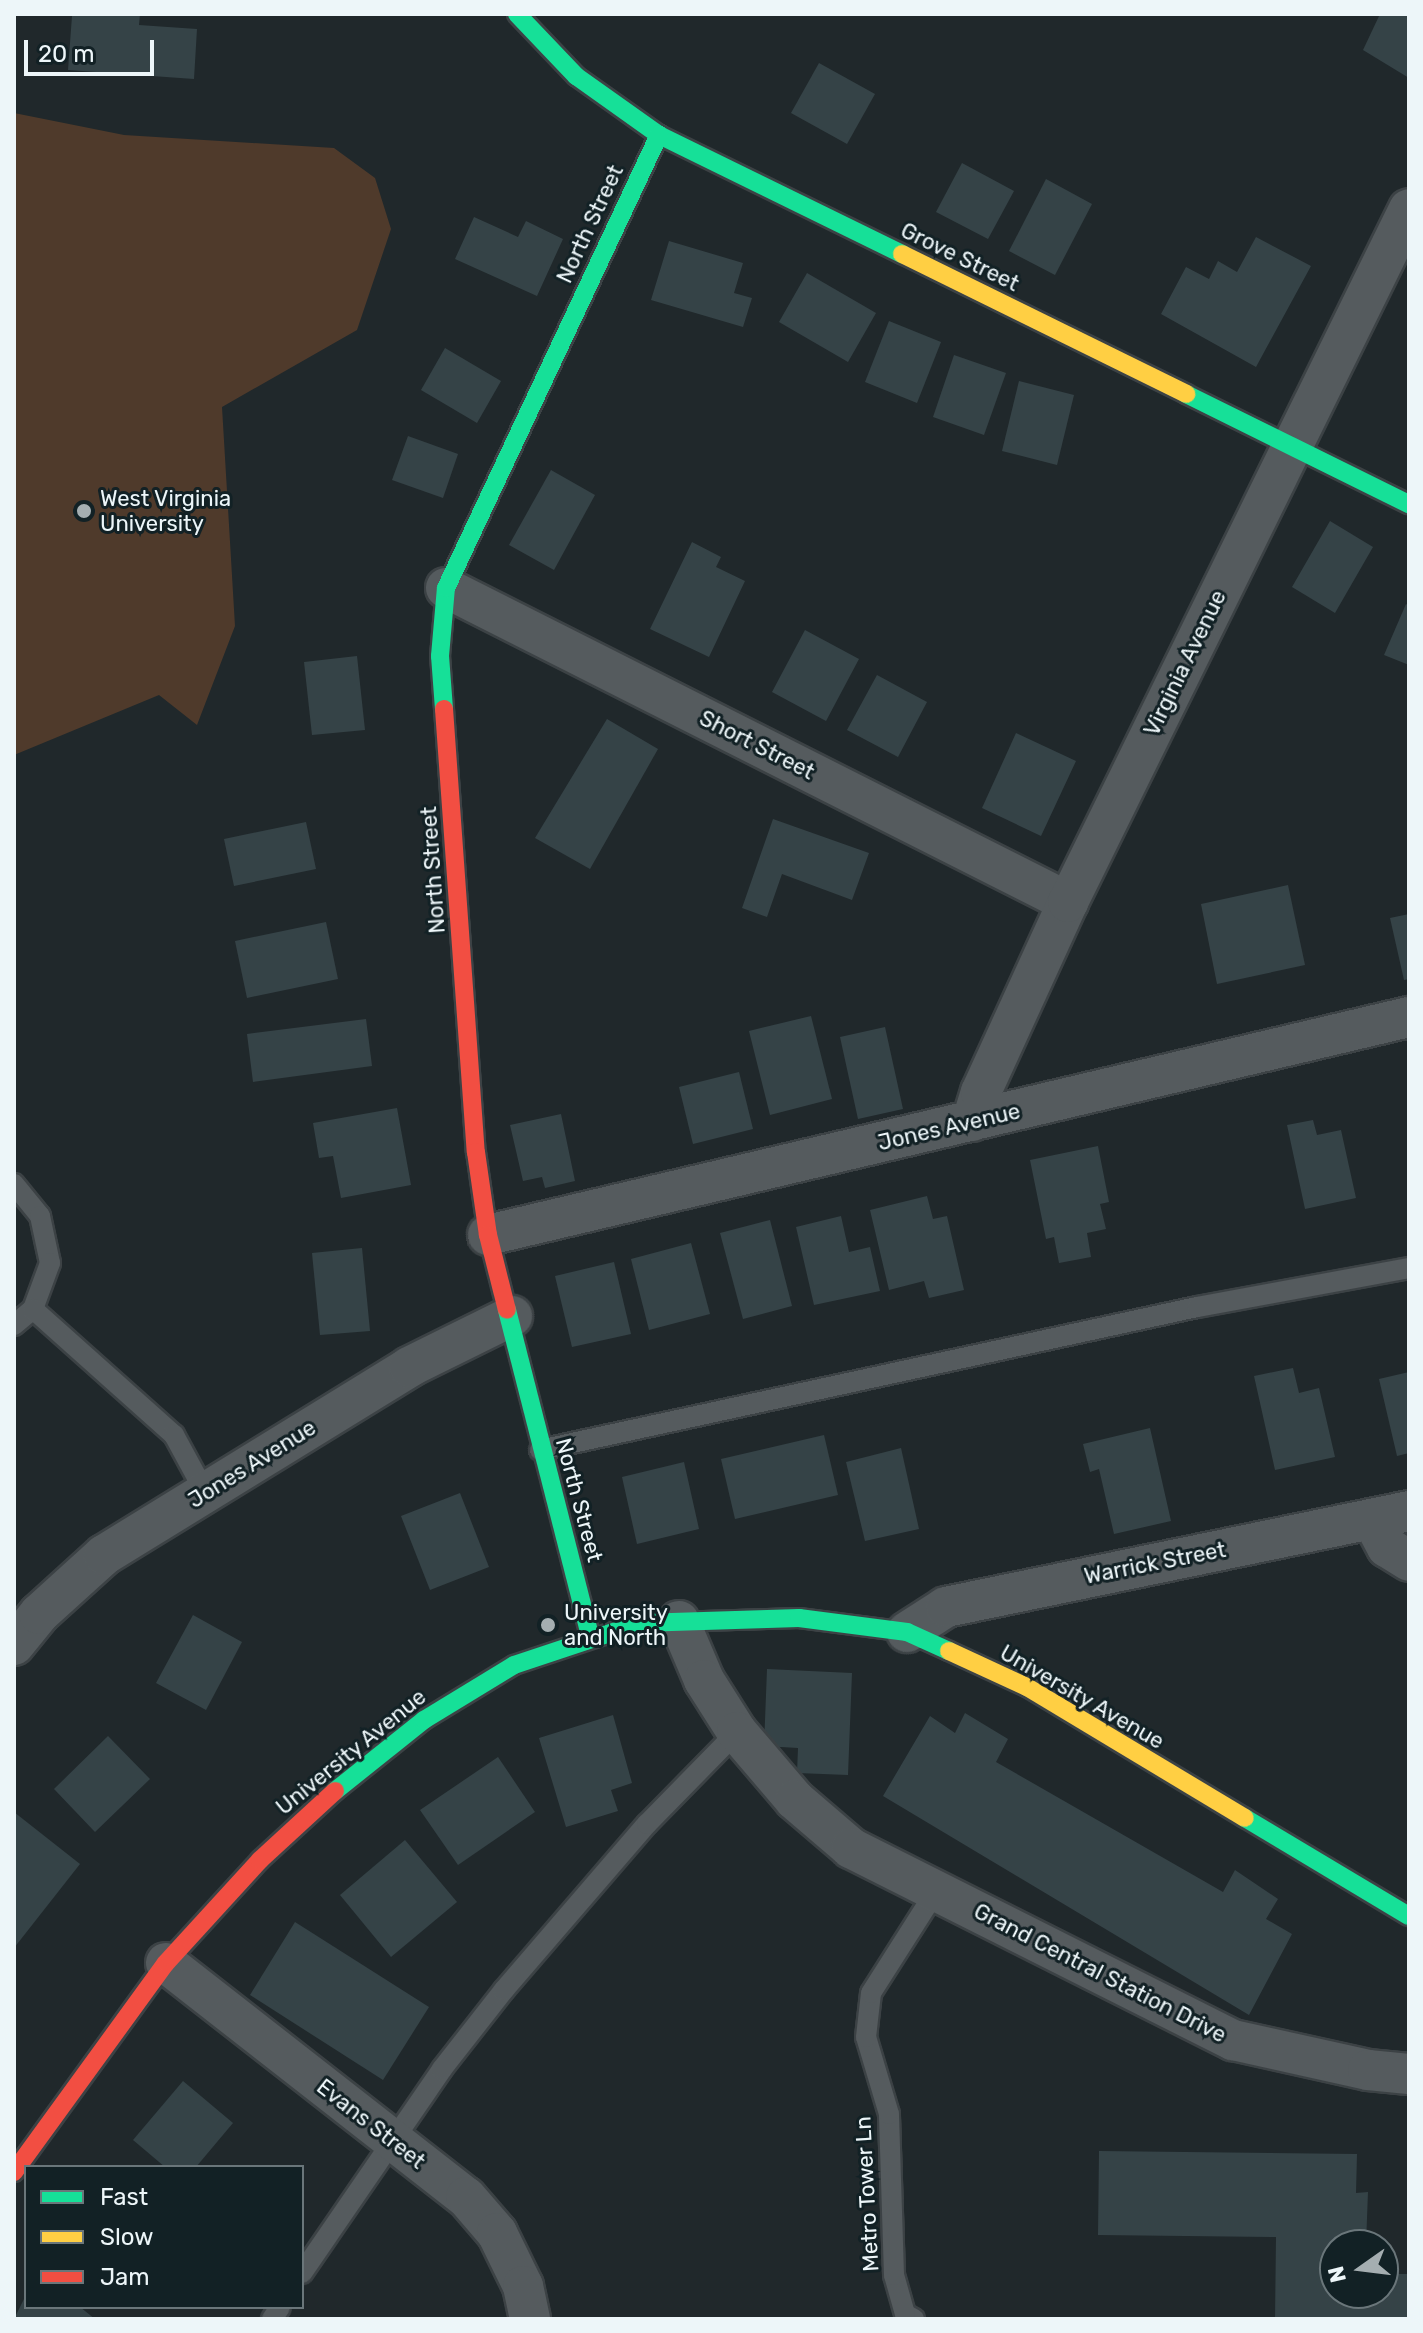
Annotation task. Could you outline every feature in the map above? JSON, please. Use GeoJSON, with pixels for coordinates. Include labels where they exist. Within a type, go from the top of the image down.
{"type":"FeatureCollection","features":[{"type":"Feature","properties":{"kind":"street","name":"Grove Street"},"geometry":{"type":"LineString","coordinates":[[517,14],[576,76],[659,135],[1409,504]]}},
{"type":"Feature","properties":{"kind":"street","name":"North Street"},"geometry":{"type":"LineString","coordinates":[[590,1636],[540,1450],[512,1316],[488,1235],[476,1152],[440,656],[446,588],[659,135]]}},
{"type":"Feature","properties":{"kind":"street","name":"Virginia Avenue"},"geometry":{"type":"LineString","coordinates":[[972,1121],[981,1092],[1068,902],[1290,445],[1409,209]]}},
{"type":"Feature","properties":{"kind":"street","name":"Short Street"},"geometry":{"type":"LineString","coordinates":[[446,588],[1068,902]]}},
{"type":"Feature","properties":{"kind":"street","name":"Jones Avenue"},"geometry":{"type":"LineString","coordinates":[[488,1235],[1409,1017]]}},
{"type":"Feature","properties":{"kind":"street","name":"Jones Avenue"},"geometry":{"type":"LineString","coordinates":[[14,1645],[39,1614],[104,1555],[409,1367],[512,1316]]}},
{"type":"Feature","properties":{"kind":"street"},"geometry":{"type":"LineString","coordinates":[[1391,1515],[1387,1547],[1409,1561]]}},
{"type":"Feature","properties":{"kind":"street","name":"Warrick Street"},"geometry":{"type":"LineString","coordinates":[[907,1632],[946,1607],[1391,1515]]}},
{"type":"Feature","properties":{"kind":"street","name":"University Avenue"},"geometry":{"type":"LineString","coordinates":[[14,2172],[166,1963],[260,1860],[413,1729],[514,1665],[590,1636],[679,1621],[799,1618],[907,1632],[1027,1687],[1409,1916]]}},
{"type":"Feature","properties":{"kind":"street","name":"Grand Central Station Drive"},"geometry":{"type":"LineString","coordinates":[[679,1621],[704,1680],[737,1732],[795,1800],[851,1848],[1233,2040],[1368,2070],[1409,2074]]}},
{"type":"Feature","properties":{"kind":"street","name":"Evans Street"},"geometry":{"type":"LineString","coordinates":[[166,1963],[466,2197],[497,2233],[523,2286],[530,2319]]}},
{"type":"Feature","properties":{"kind":"lane"},"geometry":{"type":"LineString","coordinates":[[14,1184],[40,1216],[50,1263],[33,1309],[14,1325]]}},
{"type":"Feature","properties":{"kind":"lane"},"geometry":{"type":"LineString","coordinates":[[540,1450],[1197,1307],[1409,1268]]}},
{"type":"Feature","properties":{"kind":"lane"},"geometry":{"type":"LineString","coordinates":[[33,1309],[174,1435],[206,1494]]}},
{"type":"Feature","properties":{"kind":"lane"},"geometry":{"type":"LineString","coordinates":[[304,2270],[392,2141],[504,1990],[647,1824],[737,1732]]}},
{"type":"Feature","properties":{"kind":"lane","name":"Metro Tower Ln"},"geometry":{"type":"LineString","coordinates":[[914,2319],[905,2314],[894,2275],[889,2114],[866,2037],[871,1993],[936,1891]]}},
{"type":"Feature","properties":{"kind":"shaded area"},"geometry":{"type":"Polygon","coordinates":[[[14,113],[124,135],[334,148],[375,178],[391,229],[357,330],[222,407],[235,626],[197,725],[159,695],[14,755],[14,113]]]}},
{"type":"Feature","properties":{"kind":"building"},"geometry":{"type":"Polygon","coordinates":[[[140,14],[139,25],[197,29],[194,79],[68,70],[72,16],[140,14]]]}},
{"type":"Feature","properties":{"kind":"building"},"geometry":{"type":"Polygon","coordinates":[[[1380,14],[1409,14],[1409,78],[1363,50],[1380,14]]]}},
{"type":"Feature","properties":{"kind":"building"},"geometry":{"type":"Polygon","coordinates":[[[819,63],[875,94],[847,144],[791,113],[819,63]]]}},
{"type":"Feature","properties":{"kind":"building"},"geometry":{"type":"Polygon","coordinates":[[[962,163],[1014,191],[988,239],[936,212],[962,163]]]}},
{"type":"Feature","properties":{"kind":"building"},"geometry":{"type":"Polygon","coordinates":[[[1046,179],[1092,204],[1055,275],[1009,251],[1046,179]]]}},
{"type":"Feature","properties":{"kind":"building"},"geometry":{"type":"Polygon","coordinates":[[[474,217],[518,237],[526,221],[563,239],[537,296],[455,259],[474,217]]]}},
{"type":"Feature","properties":{"kind":"building"},"geometry":{"type":"Polygon","coordinates":[[[1256,237],[1311,266],[1256,367],[1161,314],[1186,267],[1209,279],[1218,261],[1237,272],[1256,237]]]}},
{"type":"Feature","properties":{"kind":"building"},"geometry":{"type":"Polygon","coordinates":[[[669,241],[743,263],[734,293],[752,298],[743,327],[651,300],[669,241]]]}},
{"type":"Feature","properties":{"kind":"building"},"geometry":{"type":"Polygon","coordinates":[[[807,273],[876,313],[848,362],[779,322],[807,273]]]}},
{"type":"Feature","properties":{"kind":"building"},"geometry":{"type":"Polygon","coordinates":[[[889,321],[941,342],[917,403],[865,382],[889,321]]]}},
{"type":"Feature","properties":{"kind":"building"},"geometry":{"type":"Polygon","coordinates":[[[445,348],[501,381],[477,423],[421,390],[445,348]]]}},
{"type":"Feature","properties":{"kind":"building"},"geometry":{"type":"Polygon","coordinates":[[[954,355],[1006,373],[984,435],[933,417],[954,355]]]}},
{"type":"Feature","properties":{"kind":"building"},"geometry":{"type":"Polygon","coordinates":[[[1019,381],[1074,395],[1057,465],[1002,451],[1019,381]]]}},
{"type":"Feature","properties":{"kind":"building"},"geometry":{"type":"Polygon","coordinates":[[[408,436],[458,454],[443,498],[392,480],[408,436]]]}},
{"type":"Feature","properties":{"kind":"building"},"geometry":{"type":"Polygon","coordinates":[[[551,470],[595,495],[554,570],[509,545],[551,470]]]}},
{"type":"Feature","properties":{"kind":"building"},"geometry":{"type":"Polygon","coordinates":[[[1330,521],[1373,547],[1335,613],[1292,587],[1330,521]]]}},
{"type":"Feature","properties":{"kind":"building"},"geometry":{"type":"Polygon","coordinates":[[[692,542],[721,557],[716,567],[745,581],[709,657],[650,629],[692,542]]]}},
{"type":"Feature","properties":{"kind":"building"},"geometry":{"type":"Polygon","coordinates":[[[1406,604],[1409,606],[1409,665],[1384,655],[1406,604]]]}},
{"type":"Feature","properties":{"kind":"building"},"geometry":{"type":"Polygon","coordinates":[[[805,630],[859,659],[826,721],[772,692],[805,630]]]}},
{"type":"Feature","properties":{"kind":"building"},"geometry":{"type":"Polygon","coordinates":[[[357,656],[365,730],[312,735],[304,662],[357,656]]]}},
{"type":"Feature","properties":{"kind":"building"},"geometry":{"type":"Polygon","coordinates":[[[877,675],[927,702],[898,757],[847,730],[877,675]]]}},
{"type":"Feature","properties":{"kind":"building"},"geometry":{"type":"Polygon","coordinates":[[[607,719],[658,749],[590,869],[535,838],[607,719]]]}},
{"type":"Feature","properties":{"kind":"building"},"geometry":{"type":"Polygon","coordinates":[[[1016,733],[1076,761],[1041,836],[982,808],[1016,733]]]}},
{"type":"Feature","properties":{"kind":"building"},"geometry":{"type":"Polygon","coordinates":[[[773,819],[869,853],[852,900],[782,874],[767,917],[742,908],[773,819]]]}},
{"type":"Feature","properties":{"kind":"building"},"geometry":{"type":"Polygon","coordinates":[[[306,822],[316,869],[234,886],[224,839],[306,822]]]}},
{"type":"Feature","properties":{"kind":"building"},"geometry":{"type":"Polygon","coordinates":[[[1288,885],[1305,965],[1217,984],[1201,904],[1288,885]]]}},
{"type":"Feature","properties":{"kind":"building"},"geometry":{"type":"Polygon","coordinates":[[[1409,914],[1409,979],[1404,980],[1390,918],[1409,914]]]}},
{"type":"Feature","properties":{"kind":"building"},"geometry":{"type":"Polygon","coordinates":[[[326,922],[338,979],[247,998],[235,941],[326,922]]]}},
{"type":"Feature","properties":{"kind":"building"},"geometry":{"type":"Polygon","coordinates":[[[811,1016],[832,1099],[770,1115],[749,1031],[811,1016]]]}},
{"type":"Feature","properties":{"kind":"building"},"geometry":{"type":"Polygon","coordinates":[[[366,1019],[372,1066],[253,1082],[247,1034],[366,1019]]]}},
{"type":"Feature","properties":{"kind":"building"},"geometry":{"type":"Polygon","coordinates":[[[885,1027],[903,1109],[858,1119],[840,1037],[885,1027]]]}},
{"type":"Feature","properties":{"kind":"building"},"geometry":{"type":"Polygon","coordinates":[[[739,1072],[753,1129],[693,1144],[679,1087],[739,1072]]]}},
{"type":"Feature","properties":{"kind":"building"},"geometry":{"type":"Polygon","coordinates":[[[397,1108],[411,1185],[341,1198],[333,1156],[319,1158],[313,1123],[397,1108]]]}},
{"type":"Feature","properties":{"kind":"building"},"geometry":{"type":"Polygon","coordinates":[[[561,1114],[575,1181],[545,1188],[542,1177],[523,1181],[510,1125],[561,1114]]]}},
{"type":"Feature","properties":{"kind":"building"},"geometry":{"type":"Polygon","coordinates":[[[1313,1120],[1317,1135],[1341,1130],[1356,1198],[1305,1209],[1287,1125],[1313,1120]]]}},
{"type":"Feature","properties":{"kind":"building"},"geometry":{"type":"Polygon","coordinates":[[[1098,1146],[1109,1202],[1100,1204],[1106,1229],[1087,1233],[1091,1257],[1059,1263],[1054,1237],[1046,1239],[1030,1160],[1098,1146]]]}},
{"type":"Feature","properties":{"kind":"building"},"geometry":{"type":"Polygon","coordinates":[[[927,1196],[933,1219],[947,1216],[964,1290],[929,1298],[924,1281],[889,1290],[870,1210],[927,1196]]]}},
{"type":"Feature","properties":{"kind":"building"},"geometry":{"type":"Polygon","coordinates":[[[841,1216],[849,1252],[870,1247],[880,1291],[814,1305],[796,1227],[841,1216]]]}},
{"type":"Feature","properties":{"kind":"building"},"geometry":{"type":"Polygon","coordinates":[[[770,1220],[792,1306],[743,1319],[720,1233],[770,1220]]]}},
{"type":"Feature","properties":{"kind":"building"},"geometry":{"type":"Polygon","coordinates":[[[691,1243],[710,1314],[649,1330],[631,1259],[691,1243]]]}},
{"type":"Feature","properties":{"kind":"building"},"geometry":{"type":"Polygon","coordinates":[[[362,1248],[370,1331],[320,1335],[312,1253],[362,1248]]]}},
{"type":"Feature","properties":{"kind":"building"},"geometry":{"type":"Polygon","coordinates":[[[614,1262],[631,1334],[572,1347],[555,1276],[614,1262]]]}},
{"type":"Feature","properties":{"kind":"building"},"geometry":{"type":"Polygon","coordinates":[[[1293,1368],[1299,1393],[1319,1388],[1335,1457],[1275,1470],[1254,1376],[1293,1368]]]}},
{"type":"Feature","properties":{"kind":"building"},"geometry":{"type":"Polygon","coordinates":[[[1409,1372],[1409,1453],[1397,1456],[1379,1379],[1409,1372]]]}},
{"type":"Feature","properties":{"kind":"building"},"geometry":{"type":"Polygon","coordinates":[[[1150,1428],[1171,1521],[1114,1534],[1099,1469],[1090,1472],[1083,1444],[1150,1428]]]}},
{"type":"Feature","properties":{"kind":"building"},"geometry":{"type":"Polygon","coordinates":[[[824,1435],[838,1495],[735,1519],[721,1459],[824,1435]]]}},
{"type":"Feature","properties":{"kind":"building"},"geometry":{"type":"Polygon","coordinates":[[[901,1448],[919,1529],[865,1541],[846,1462],[901,1448]]]}},
{"type":"Feature","properties":{"kind":"building"},"geometry":{"type":"Polygon","coordinates":[[[684,1462],[699,1529],[637,1544],[622,1477],[684,1462]]]}},
{"type":"Feature","properties":{"kind":"building"},"geometry":{"type":"Polygon","coordinates":[[[460,1493],[489,1567],[430,1590],[401,1516],[460,1493]]]}},
{"type":"Feature","properties":{"kind":"building"},"geometry":{"type":"Polygon","coordinates":[[[193,1615],[242,1642],[206,1710],[156,1683],[193,1615]]]}},
{"type":"Feature","properties":{"kind":"building"},"geometry":{"type":"Polygon","coordinates":[[[767,1669],[852,1673],[848,1775],[797,1773],[798,1748],[764,1746],[767,1669]]]}},
{"type":"Feature","properties":{"kind":"building"},"geometry":{"type":"Polygon","coordinates":[[[965,1713],[1008,1739],[996,1762],[1223,1892],[1235,1870],[1278,1899],[1266,1919],[1292,1934],[1249,2015],[883,1796],[930,1716],[955,1733],[965,1713]]]}},
{"type":"Feature","properties":{"kind":"building"},"geometry":{"type":"Polygon","coordinates":[[[613,1715],[632,1783],[611,1790],[618,1811],[566,1827],[539,1738],[613,1715]]]}},
{"type":"Feature","properties":{"kind":"building"},"geometry":{"type":"Polygon","coordinates":[[[108,1736],[150,1779],[95,1832],[54,1789],[108,1736]]]}},
{"type":"Feature","properties":{"kind":"building"},"geometry":{"type":"Polygon","coordinates":[[[498,1757],[535,1812],[458,1865],[420,1810],[498,1757]]]}},
{"type":"Feature","properties":{"kind":"building"},"geometry":{"type":"Polygon","coordinates":[[[14,1812],[80,1864],[14,1948],[14,1812]]]}},
{"type":"Feature","properties":{"kind":"building"},"geometry":{"type":"Polygon","coordinates":[[[405,1840],[457,1902],[391,1957],[340,1895],[405,1840]]]}},
{"type":"Feature","properties":{"kind":"building"},"geometry":{"type":"Polygon","coordinates":[[[295,1922],[429,2007],[383,2080],[250,1995],[295,1922]]]}},
{"type":"Feature","properties":{"kind":"building"},"geometry":{"type":"Polygon","coordinates":[[[183,2081],[233,2123],[198,2165],[163,2165],[133,2140],[183,2081]]]}},
{"type":"Feature","properties":{"kind":"building"},"geometry":{"type":"Polygon","coordinates":[[[1099,2151],[1357,2154],[1356,2193],[1368,2192],[1367,2229],[1319,2229],[1319,2309],[1399,2309],[1399,2274],[1409,2274],[1409,2319],[1275,2319],[1276,2237],[1098,2235],[1099,2151]]]}},
{"type":"Feature","properties":{"kind":"building"},"geometry":{"type":"Polygon","coordinates":[[[24,2299],[24,2309],[82,2309],[95,2319],[14,2319],[24,2299]]]}},
{"type":"Feature","properties":{"kind":"traffic: fast"},"geometry":{"type":"LineString","coordinates":[[517,14],[576,76],[659,135],[902,254]]}},
{"type":"Feature","properties":{"kind":"traffic: fast"},"geometry":{"type":"LineString","coordinates":[[444,709],[440,656],[446,588],[659,135]]}},
{"type":"Feature","properties":{"kind":"traffic: fast"},"geometry":{"type":"LineString","coordinates":[[1186,394],[1409,504]]}},
{"type":"Feature","properties":{"kind":"traffic: fast"},"geometry":{"type":"LineString","coordinates":[[507,1310],[590,1636]]}},
{"type":"Feature","properties":{"kind":"traffic: fast"},"geometry":{"type":"LineString","coordinates":[[335,1791],[424,1720],[514,1665],[640,1623],[799,1618],[907,1632],[949,1651]]}},
{"type":"Feature","properties":{"kind":"traffic: fast"},"geometry":{"type":"LineString","coordinates":[[1245,1818],[1409,1916]]}},
{"type":"Feature","properties":{"kind":"traffic: slow"},"geometry":{"type":"LineString","coordinates":[[902,254],[1186,394]]}},
{"type":"Feature","properties":{"kind":"traffic: slow"},"geometry":{"type":"LineString","coordinates":[[949,1651],[1027,1687],[1245,1818]]}},
{"type":"Feature","properties":{"kind":"traffic: jam"},"geometry":{"type":"LineString","coordinates":[[444,709],[476,1152],[488,1235],[507,1310]]}},
{"type":"Feature","properties":{"kind":"traffic: jam"},"geometry":{"type":"LineString","coordinates":[[14,2172],[166,1963],[260,1860],[335,1791]]}},
{"type":"Feature","properties":{"kind":"place","name":"West Virginia University"},"geometry":{"type":"Point","coordinates":[84,511]}},
{"type":"Feature","properties":{"kind":"place","name":"University and North"},"geometry":{"type":"Point","coordinates":[548,1625]}}]}
